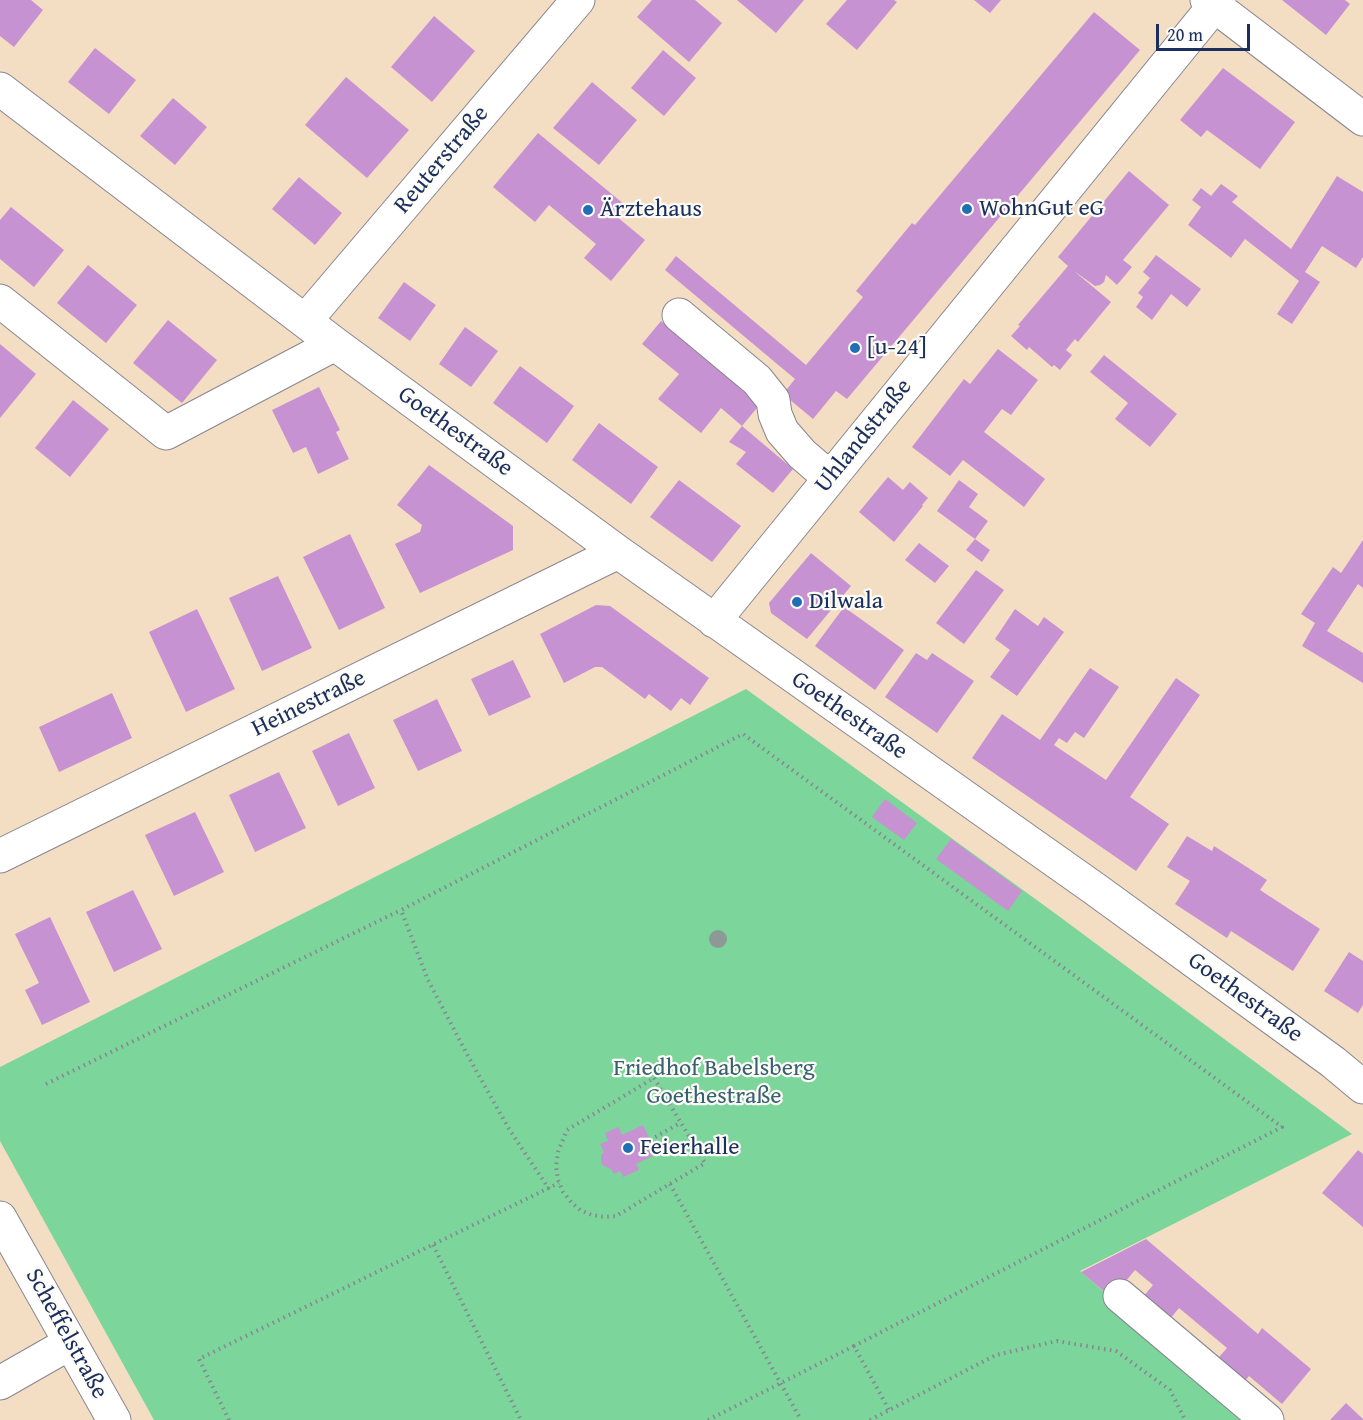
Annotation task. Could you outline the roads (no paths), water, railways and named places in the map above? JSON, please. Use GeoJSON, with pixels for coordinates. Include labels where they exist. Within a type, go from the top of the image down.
{"type":"FeatureCollection","features":[{"type":"Feature","properties":{"kind":"street","name":"Reuterstraße"},"geometry":{"type":"LineString","coordinates":[[305,321],[578,0]]}},
{"type":"Feature","properties":{"kind":"street"},"geometry":{"type":"LineString","coordinates":[[1214,2],[1363,119]]}},
{"type":"Feature","properties":{"kind":"street","name":"Uhlandstraße"},"geometry":{"type":"LineString","coordinates":[[714,621],[1214,2]]}},
{"type":"Feature","properties":{"kind":"street","name":"Goethestraße"},"geometry":{"type":"LineString","coordinates":[[0,88],[335,344],[618,552],[1095,889],[1333,1062],[1363,1087]]}},
{"type":"Feature","properties":{"kind":"street"},"geometry":{"type":"LineString","coordinates":[[0,302],[166,432],[335,344]]}},
{"type":"Feature","properties":{"kind":"street"},"geometry":{"type":"LineString","coordinates":[[679,315],[757,380],[773,400],[775,414],[782,431],[802,454],[831,478]]}},
{"type":"Feature","properties":{"kind":"street","name":"Heinestraße"},"geometry":{"type":"LineString","coordinates":[[0,856],[618,552]]}},
{"type":"Feature","properties":{"kind":"street","name":"Scheffelstraße"},"geometry":{"type":"LineString","coordinates":[[0,1218],[114,1420]]}},
{"type":"Feature","properties":{"kind":"street"},"geometry":{"type":"LineString","coordinates":[[1120,1296],[1267,1420]]}},
{"type":"Feature","properties":{"kind":"street"},"geometry":{"type":"LineString","coordinates":[[0,1383],[70,1343]]}},
{"type":"Feature","properties":{"kind":"place","name":"WohnGut eG"},"geometry":{"type":"Point","coordinates":[967,209]}},
{"type":"Feature","properties":{"kind":"place","name":"Ärztehaus"},"geometry":{"type":"Point","coordinates":[588,210]}},
{"type":"Feature","properties":{"kind":"place","name":"[u-24]"},"geometry":{"type":"Point","coordinates":[855,348]}},
{"type":"Feature","properties":{"kind":"place","name":"Dilwala"},"geometry":{"type":"Point","coordinates":[797,602]}},
{"type":"Feature","properties":{"kind":"place","name":"Feierhalle"},"geometry":{"type":"Point","coordinates":[628,1148]}},
{"type":"Feature","properties":{"kind":"park label","name":"Friedhof Babelsberg Goethestraße"},"geometry":{"type":"Point","coordinates":[714,1083]}}]}
